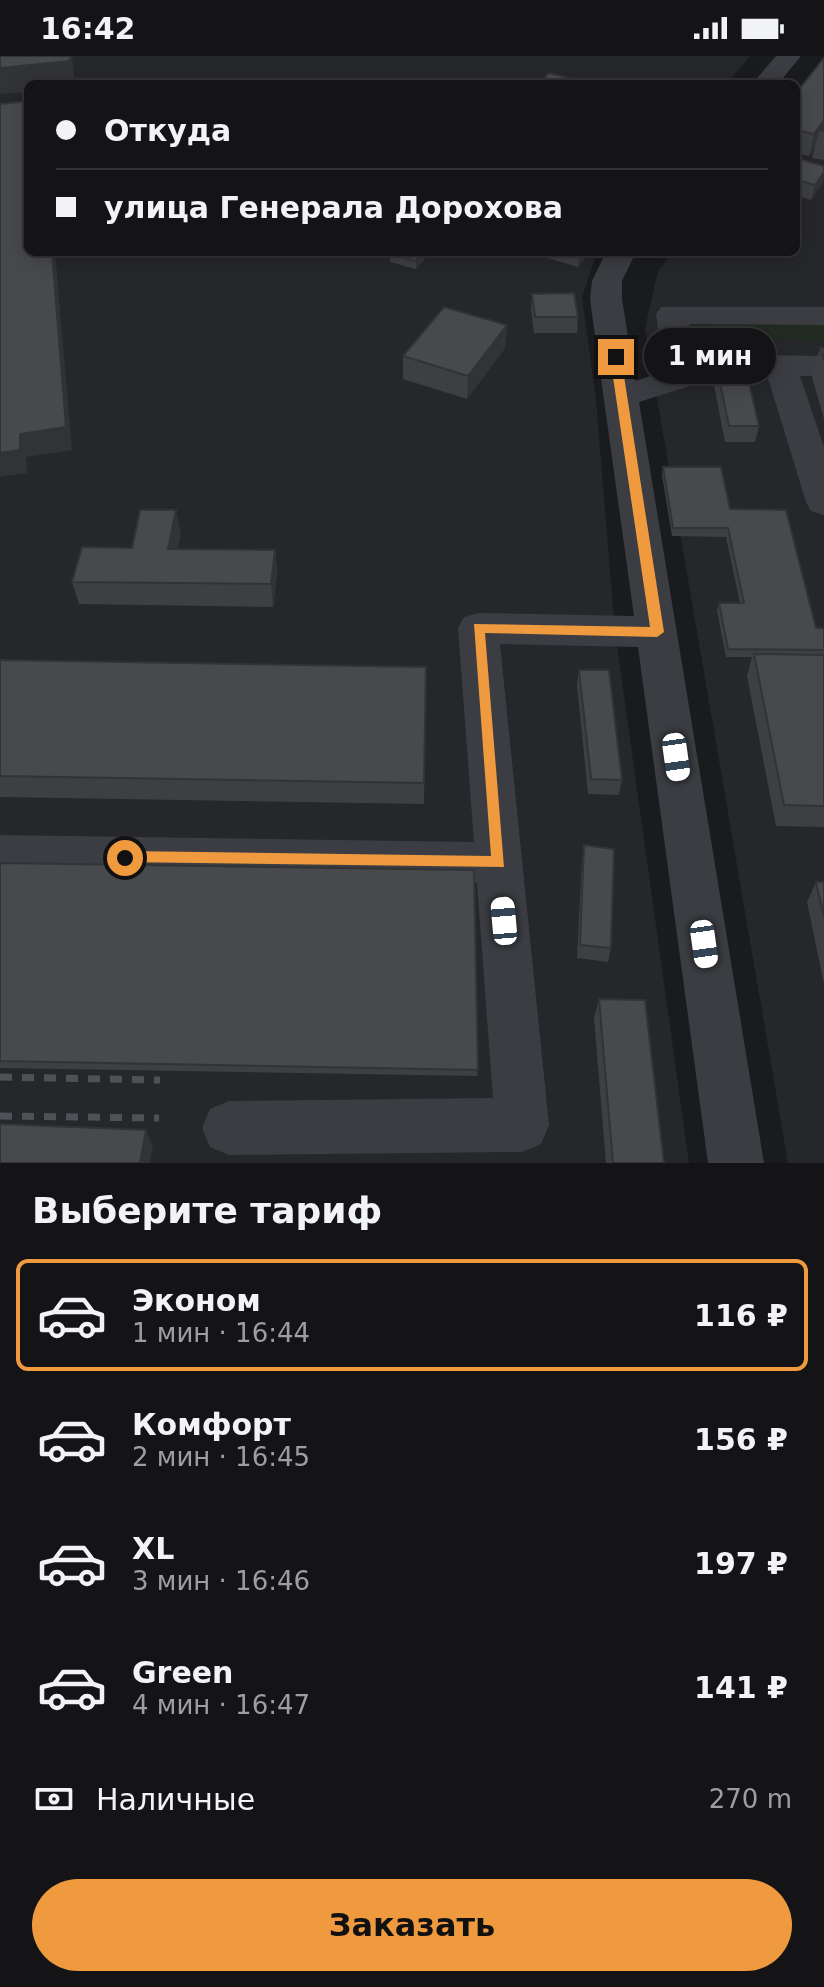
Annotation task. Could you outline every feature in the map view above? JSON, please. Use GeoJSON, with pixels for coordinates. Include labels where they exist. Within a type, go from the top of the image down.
{"type":"FeatureCollection","features":[{"type":"Feature","properties":{"kind":"street"},"geometry":{"type":"LineString","coordinates":[[768,80],[789,56]]}},
{"type":"Feature","properties":{"kind":"street"},"geometry":{"type":"LineString","coordinates":[[619,256],[607,281],[606,299],[736,1163]]}},
{"type":"Feature","properties":{"kind":"street"},"geometry":{"type":"LineString","coordinates":[[622,396],[681,378],[672,314],[824,316]]}},
{"type":"Feature","properties":{"kind":"street"},"geometry":{"type":"LineString","coordinates":[[679,364],[824,366]]}},
{"type":"Feature","properties":{"kind":"street"},"geometry":{"type":"LineString","coordinates":[[780,365],[824,502]]}},
{"type":"Feature","properties":{"kind":"street"},"geometry":{"type":"LineString","coordinates":[[229,1128],[522,1125],[478,628],[657,632]]}},
{"type":"Feature","properties":{"kind":"street"},"geometry":{"type":"LineString","coordinates":[[0,856],[499,863]]}},
{"type":"Feature","properties":{"kind":"shaded area"},"geometry":{"type":"Polygon","coordinates":[[[0,56],[750,56],[729,80],[24,80],[24,256],[596,256],[582,297],[596,400],[615,631],[689,1163],[0,1163],[0,56]]]}},
{"type":"Feature","properties":{"kind":"shaded area"},"geometry":{"type":"Polygon","coordinates":[[[824,60],[824,1163],[788,1163],[645,328],[658,271],[670,256],[800,256],[800,91],[824,60]]]}},
{"type":"Feature","properties":{"kind":"shaded area"},"geometry":{"type":"Polygon","coordinates":[[[695,314],[824,316],[824,341],[753,339],[738,354],[700,354],[695,314]]]}},
{"type":"Feature","properties":{"kind":"building"},"geometry":{"type":"Polygon","coordinates":[[[0,56],[70,56],[70,61],[0,68],[0,56]]]}},
{"type":"Feature","properties":{"kind":"building"},"geometry":{"type":"Polygon","coordinates":[[[824,58],[824,120],[814,134],[800,131],[800,88],[824,58]]]}},
{"type":"Feature","properties":{"kind":"building"},"geometry":{"type":"Polygon","coordinates":[[[549,73],[577,80],[542,80],[549,73]]]}},
{"type":"Feature","properties":{"kind":"building"},"geometry":{"type":"Polygon","coordinates":[[[24,101],[24,256],[52,256],[66,427],[20,434],[20,450],[0,453],[0,104],[24,101]]]}},
{"type":"Feature","properties":{"kind":"building"},"geometry":{"type":"Polygon","coordinates":[[[800,159],[824,166],[824,172],[815,185],[800,181],[800,159]]]}},
{"type":"Feature","properties":{"kind":"building"},"geometry":{"type":"Polygon","coordinates":[[[397,256],[420,256],[416,261],[397,256]]]}},
{"type":"Feature","properties":{"kind":"building"},"geometry":{"type":"Polygon","coordinates":[[[574,293],[578,317],[535,317],[532,294],[574,293]]]}},
{"type":"Feature","properties":{"kind":"building"},"geometry":{"type":"Polygon","coordinates":[[[444,307],[507,325],[468,376],[403,356],[444,307]]]}},
{"type":"Feature","properties":{"kind":"building"},"geometry":{"type":"Polygon","coordinates":[[[716,364],[745,365],[759,426],[729,426],[716,364]]]}},
{"type":"Feature","properties":{"kind":"building"},"geometry":{"type":"Polygon","coordinates":[[[663,467],[721,467],[730,509],[786,510],[816,628],[824,628],[824,650],[728,649],[719,603],[744,603],[728,528],[673,528],[663,467]]]}},
{"type":"Feature","properties":{"kind":"building"},"geometry":{"type":"Polygon","coordinates":[[[140,510],[176,510],[168,549],[275,550],[271,584],[72,582],[82,547],[132,548],[140,510]]]}},
{"type":"Feature","properties":{"kind":"building"},"geometry":{"type":"Polygon","coordinates":[[[754,654],[824,655],[824,806],[784,805],[754,654]]]}},
{"type":"Feature","properties":{"kind":"building"},"geometry":{"type":"Polygon","coordinates":[[[0,660],[426,667],[424,783],[0,776],[0,660]]]}},
{"type":"Feature","properties":{"kind":"building"},"geometry":{"type":"Polygon","coordinates":[[[579,670],[609,670],[622,780],[591,779],[579,670]]]}},
{"type":"Feature","properties":{"kind":"building"},"geometry":{"type":"Polygon","coordinates":[[[584,845],[614,849],[611,948],[580,945],[584,845]]]}},
{"type":"Feature","properties":{"kind":"building"},"geometry":{"type":"Polygon","coordinates":[[[0,863],[474,870],[478,1070],[0,1061],[0,863]]]}},
{"type":"Feature","properties":{"kind":"building"},"geometry":{"type":"Polygon","coordinates":[[[816,882],[824,882],[824,917],[816,882]]]}},
{"type":"Feature","properties":{"kind":"building"},"geometry":{"type":"Polygon","coordinates":[[[599,999],[645,1000],[664,1163],[613,1163],[599,999]]]}},
{"type":"Feature","properties":{"kind":"building"},"geometry":{"type":"Polygon","coordinates":[[[0,1124],[146,1130],[140,1163],[0,1163],[0,1124]]]}},
{"type":"Feature","properties":{"kind":"railway"},"geometry":{"type":"LineString","coordinates":[[0,1077],[160,1080]]}},
{"type":"Feature","properties":{"kind":"railway"},"geometry":{"type":"LineString","coordinates":[[0,1116],[159,1118]]}},
{"type":"Feature","properties":{"kind":"route"},"geometry":{"type":"LineString","coordinates":[[125,858],[499,863],[478,628],[657,632],[616,357]]}}]}
